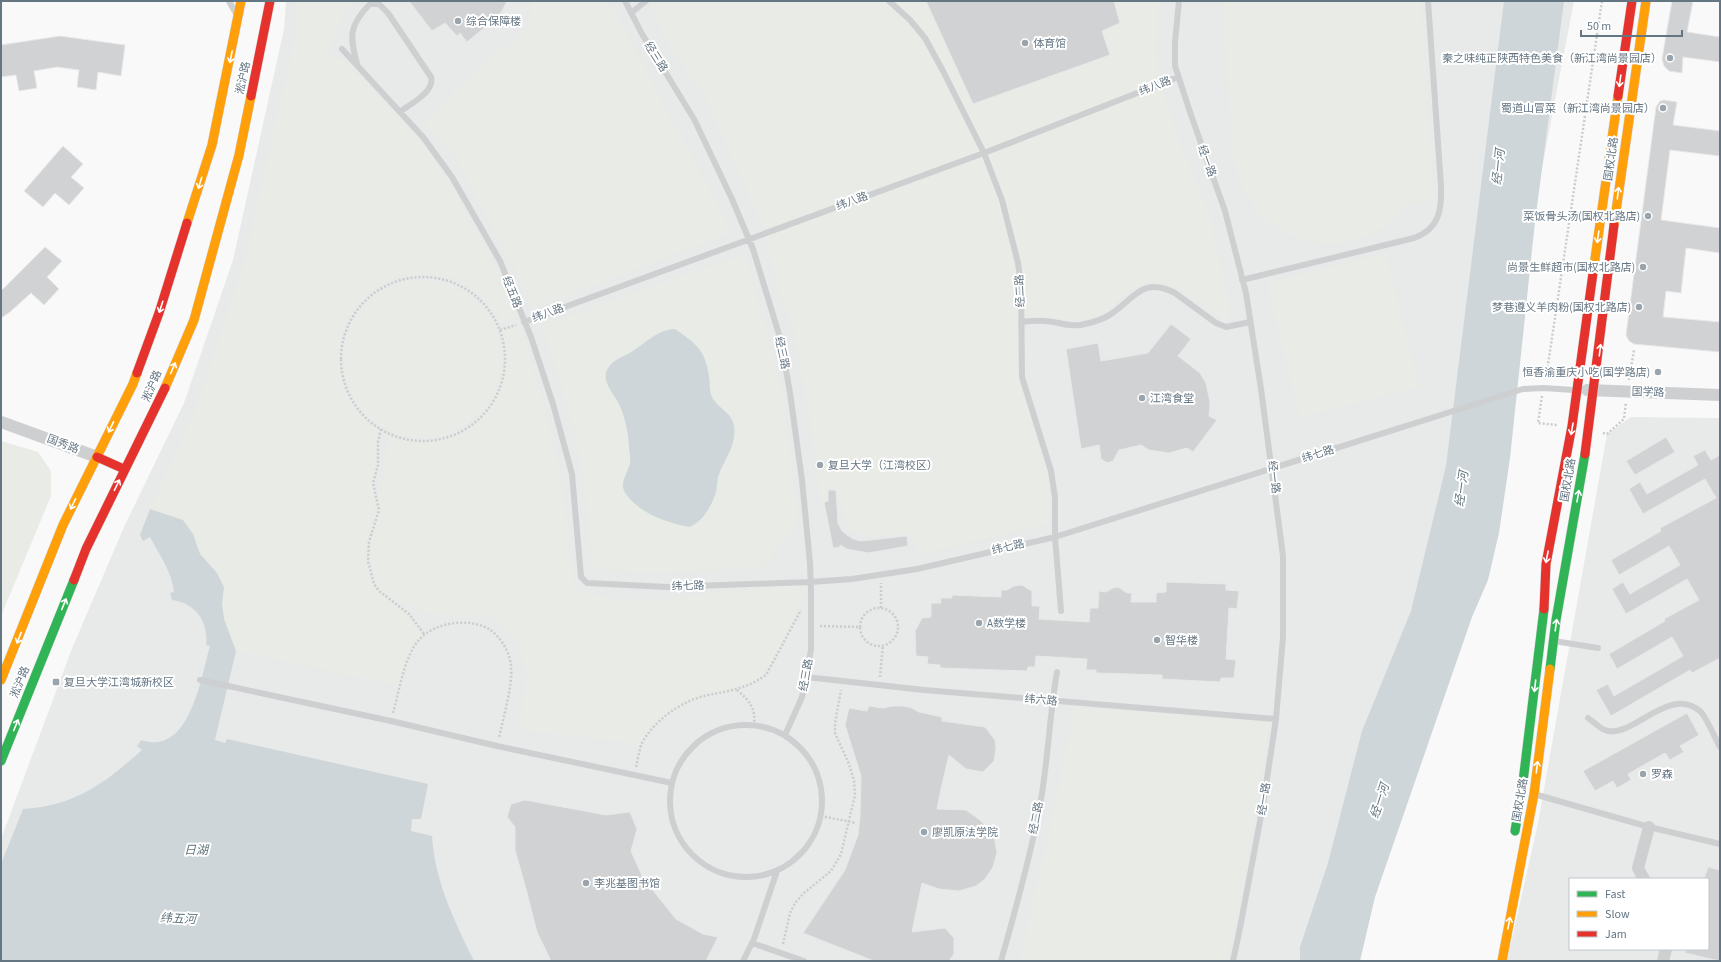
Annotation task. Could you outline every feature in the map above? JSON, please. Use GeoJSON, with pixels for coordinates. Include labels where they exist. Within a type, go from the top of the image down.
{"type":"FeatureCollection","features":[{"type":"Feature","properties":{"kind":"main road","name":"淞沪路"},"geometry":{"type":"LineString","coordinates":[[1,680],[63,525],[133,384],[159,313],[212,145],[241,1]]}},
{"type":"Feature","properties":{"kind":"main road","name":"淞沪路"},"geometry":{"type":"LineString","coordinates":[[1,761],[86,549],[124,469],[156,408],[194,320],[239,156],[270,1]]}},
{"type":"Feature","properties":{"kind":"main road","name":"国权北路"},"geometry":{"type":"LineString","coordinates":[[1514,837],[1522,790],[1544,613],[1546,564],[1572,426],[1632,1]]}},
{"type":"Feature","properties":{"kind":"main road","name":"国权北路"},"geometry":{"type":"LineString","coordinates":[[1502,961],[1534,794],[1554,641],[1595,389],[1619,185],[1646,1]]}},
{"type":"Feature","properties":{"kind":"main road","name":"国秀路"},"geometry":{"type":"LineString","coordinates":[[97,457],[124,469]]}},
{"type":"Feature","properties":{"kind":"street","name":"国学路"},"geometry":{"type":"LineString","coordinates":[[1576,390],[1595,389],[1720,395]]}},
{"type":"Feature","properties":{"kind":"street","name":"国秀路"},"geometry":{"type":"LineString","coordinates":[[1,422],[97,457]]}},
{"type":"Feature","properties":{"kind":"street"},"geometry":{"type":"LineString","coordinates":[[1643,878],[1638,868],[1649,827]]}},
{"type":"Feature","properties":{"kind":"street"},"geometry":{"type":"LineString","coordinates":[[1663,961],[1666,950]]}},
{"type":"Feature","properties":{"kind":"lane"},"geometry":{"type":"LineString","coordinates":[[229,1],[238,19]]}},
{"type":"Feature","properties":{"kind":"lane","name":"经三路"},"geometry":{"type":"LineString","coordinates":[[625,1],[642,34],[694,119],[750,240],[781,341],[802,480],[810,563],[811,590],[811,650],[802,697],[785,735]]}},
{"type":"Feature","properties":{"kind":"lane"},"geometry":{"type":"LineString","coordinates":[[631,13],[646,1]]}},
{"type":"Feature","properties":{"kind":"lane","name":"经二路"},"geometry":{"type":"LineString","coordinates":[[889,1],[910,20],[925,38],[984,153],[1002,200],[1018,263],[1021,284],[1022,377],[1051,471],[1055,497],[1055,537],[1061,611]]}},
{"type":"Feature","properties":{"kind":"lane","name":"经一路"},"geometry":{"type":"LineString","coordinates":[[1178,1],[1175,66],[1225,211],[1242,280],[1250,322],[1284,556],[1283,637],[1276,719],[1263,805],[1233,961]]}},
{"type":"Feature","properties":{"kind":"lane"},"geometry":{"type":"LineString","coordinates":[[1242,280],[1414,238],[1421,235],[1433,225],[1439,216],[1442,206],[1428,1]]}},
{"type":"Feature","properties":{"kind":"lane"},"geometry":{"type":"LineString","coordinates":[[358,66],[351,41],[354,27],[362,12],[370,4],[379,4],[388,13],[431,77],[432,82],[430,87],[423,95],[400,112]]}},
{"type":"Feature","properties":{"kind":"lane","name":"经五路"},"geometry":{"type":"LineString","coordinates":[[342,49],[423,137],[452,177],[500,261],[531,337],[553,404],[572,474],[581,573],[584,581]]}},
{"type":"Feature","properties":{"kind":"lane","name":"纬八路"},"geometry":{"type":"LineString","coordinates":[[524,322],[984,153],[1178,77]]}},
{"type":"Feature","properties":{"kind":"lane"},"geometry":{"type":"LineString","coordinates":[[1021,322],[1047,321],[1070,326],[1084,325],[1111,315],[1137,291],[1159,287],[1168,289],[1175,293],[1216,323],[1226,328],[1250,322]]}},
{"type":"Feature","properties":{"kind":"lane","name":"纬七路"},"geometry":{"type":"LineString","coordinates":[[584,581],[596,584],[667,587],[810,582],[852,579],[917,569],[1055,537],[1523,389],[1543,388],[1576,390]]}},
{"type":"Feature","properties":{"kind":"lane"},"geometry":{"type":"LineString","coordinates":[[1554,641],[1598,648]]}},
{"type":"Feature","properties":{"kind":"lane","name":"经二路"},"geometry":{"type":"LineString","coordinates":[[1001,961],[1016,909],[1039,810],[1052,701],[1058,672]]}},
{"type":"Feature","properties":{"kind":"lane","name":"纬六路"},"geometry":{"type":"LineString","coordinates":[[806,677],[1052,701],[1276,719]]}},
{"type":"Feature","properties":{"kind":"lane"},"geometry":{"type":"LineString","coordinates":[[200,680],[391,721],[634,776],[672,783]]}},
{"type":"Feature","properties":{"kind":"lane"},"geometry":{"type":"LineString","coordinates":[[1588,718],[1606,731],[1621,730],[1673,704],[1687,705],[1702,713],[1720,747]]}},
{"type":"Feature","properties":{"kind":"lane"},"geometry":{"type":"LineString","coordinates":[[740,725],[754,725],[785,735],[806,753],[818,774],[822,789],[823,805],[817,830],[805,850],[792,862],[777,872],[764,876],[738,877],[716,872],[695,859],[682,844],[673,824],[669,802],[672,783],[677,769],[684,757],[700,741],[719,730],[740,725]]}},
{"type":"Feature","properties":{"kind":"lane"},"geometry":{"type":"LineString","coordinates":[[1522,790],[1649,827],[1720,844]]}},
{"type":"Feature","properties":{"kind":"lane"},"geometry":{"type":"LineString","coordinates":[[743,961],[752,943],[777,872]]}},
{"type":"Feature","properties":{"kind":"lane"},"geometry":{"type":"LineString","coordinates":[[752,943],[804,961]]}},
{"type":"Feature","properties":{"kind":"path"},"geometry":{"type":"LineString","coordinates":[[420,278],[441,280],[467,289],[481,300],[493,316],[500,330],[504,343],[505,357],[502,378],[497,394],[490,407],[472,426],[455,435],[426,442],[411,441],[390,434],[372,424],[362,414],[353,402],[346,386],[341,365],[342,344],[347,328],[354,314],[365,301],[387,286],[402,280],[420,278]]}},
{"type":"Feature","properties":{"kind":"path"},"geometry":{"type":"LineString","coordinates":[[500,330],[524,322]]}},
{"type":"Feature","properties":{"kind":"path"},"geometry":{"type":"LineString","coordinates":[[381,429],[378,442],[378,465],[373,483],[379,510],[369,542],[368,561],[374,584],[379,591],[409,614],[424,634]]}},
{"type":"Feature","properties":{"kind":"path"},"geometry":{"type":"LineString","coordinates":[[881,575],[881,608]]}},
{"type":"Feature","properties":{"kind":"path"},"geometry":{"type":"LineString","coordinates":[[634,776],[642,744],[652,728],[670,713],[689,701],[707,695],[737,689],[757,682],[766,675],[811,590]]}},
{"type":"Feature","properties":{"kind":"path"},"geometry":{"type":"LineString","coordinates":[[881,608],[886,609],[895,616],[898,628],[894,639],[884,646],[872,645],[865,639],[861,632],[864,616],[873,609],[881,608]]}},
{"type":"Feature","properties":{"kind":"path"},"geometry":{"type":"LineString","coordinates":[[391,721],[409,658],[417,642],[424,634],[442,625],[454,623],[476,625],[486,628],[492,633],[506,649],[510,658],[511,679],[497,746]]}},
{"type":"Feature","properties":{"kind":"path"},"geometry":{"type":"LineString","coordinates":[[811,626],[861,627]]}},
{"type":"Feature","properties":{"kind":"path"},"geometry":{"type":"LineString","coordinates":[[879,685],[884,646]]}},
{"type":"Feature","properties":{"kind":"path"},"geometry":{"type":"LineString","coordinates":[[780,953],[790,913],[795,903],[804,893],[831,871],[841,854],[855,795],[854,781],[849,764],[835,733],[835,722],[842,681]]}},
{"type":"Feature","properties":{"kind":"path"},"geometry":{"type":"LineString","coordinates":[[737,689],[748,702],[755,714],[754,725]]}},
{"type":"Feature","properties":{"kind":"path"},"geometry":{"type":"LineString","coordinates":[[821,816],[856,823]]}},
{"type":"Feature","properties":{"kind":"shaded area","name":"复旦大学（江湾校区）"},"geometry":{"type":"Polygon","coordinates":[[[286,1],[1574,1],[1471,539],[1342,961],[1,961],[1,839],[71,651],[124,527],[184,403],[233,260],[284,29],[286,1]]]}},
{"type":"Feature","properties":{"kind":"shaded area"},"geometry":{"type":"Polygon","coordinates":[[[298,1],[351,1],[344,11],[329,52],[346,63],[420,140],[449,181],[500,275],[519,316],[502,323],[485,300],[474,290],[454,278],[444,275],[429,274],[403,275],[384,283],[367,294],[351,313],[344,331],[340,349],[340,368],[344,387],[352,404],[364,418],[379,430],[376,443],[377,453],[372,484],[375,501],[365,552],[366,563],[374,584],[378,588],[368,551],[390,434],[411,441],[439,440],[461,433],[472,426],[497,394],[505,357],[504,343],[500,330],[521,327],[544,403],[561,479],[575,591],[633,602],[810,582],[777,656],[757,682],[729,692],[689,701],[652,728],[642,744],[518,730],[527,676],[517,640],[488,615],[429,614],[381,592],[409,614],[424,634],[412,652],[399,686],[236,651],[224,619],[222,604],[224,587],[217,573],[200,554],[193,534],[150,509],[196,409],[244,262],[293,46],[298,1]]]}},
{"type":"Feature","properties":{"kind":"shaded area"},"geometry":{"type":"Polygon","coordinates":[[[532,1],[609,1],[732,232],[533,309],[512,264],[451,150],[424,122],[454,90],[528,27],[532,1]]]}},
{"type":"Feature","properties":{"kind":"shaded area"},"geometry":{"type":"Polygon","coordinates":[[[649,1],[1160,1],[1157,20],[1156,69],[1180,143],[1209,212],[1231,312],[1225,323],[1205,306],[1183,291],[1172,286],[1159,283],[1147,284],[1134,289],[1103,313],[1089,319],[1078,321],[1059,319],[1017,320],[1018,377],[1047,469],[1051,503],[1051,516],[1048,524],[919,554],[911,534],[859,535],[848,530],[842,500],[821,503],[811,427],[793,330],[775,282],[768,245],[757,213],[705,97],[672,52],[649,1]]]}},
{"type":"Feature","properties":{"kind":"shaded area"},"geometry":{"type":"Polygon","coordinates":[[[1222,1],[1421,1],[1434,200],[1407,203],[1402,211],[1387,225],[1358,239],[1339,243],[1325,243],[1298,237],[1285,232],[1262,215],[1245,193],[1240,183],[1234,161],[1231,138],[1222,1]]]}},
{"type":"Feature","properties":{"kind":"shaded area"},"geometry":{"type":"Polygon","coordinates":[[[1386,253],[1419,387],[1300,417],[1267,283],[1386,253]]]}},
{"type":"Feature","properties":{"kind":"shaded area"},"geometry":{"type":"Polygon","coordinates":[[[745,254],[781,385],[797,505],[796,530],[760,568],[646,573],[592,568],[585,485],[575,433],[542,325],[745,254]]]}},
{"type":"Feature","properties":{"kind":"shaded area"},"geometry":{"type":"Polygon","coordinates":[[[414,280],[430,280],[445,283],[459,289],[478,303],[488,315],[498,336],[501,359],[498,382],[488,403],[478,415],[466,425],[445,435],[430,438],[414,438],[399,435],[378,425],[366,415],[356,403],[346,382],[343,367],[343,351],[346,336],[356,315],[366,303],[378,293],[399,283],[414,280]]]}},
{"type":"Feature","properties":{"kind":"shaded area"},"geometry":{"type":"Polygon","coordinates":[[[1631,417],[1720,418],[1720,961],[1507,961],[1538,823],[1607,434],[1631,417]]]}},
{"type":"Feature","properties":{"kind":"shaded area"},"geometry":{"type":"Polygon","coordinates":[[[1,441],[38,452],[51,471],[51,496],[1,616],[1,441]]]}},
{"type":"Feature","properties":{"kind":"shaded area"},"geometry":{"type":"Polygon","coordinates":[[[1075,707],[1270,722],[1241,898],[1227,961],[1019,961],[1046,848],[1075,707]]]}},
{"type":"Feature","properties":{"kind":"water","name":"经一河"},"geometry":{"type":"Polygon","coordinates":[[[1504,1],[1564,1],[1535,222],[1510,458],[1499,533],[1488,580],[1472,617],[1375,897],[1360,961],[1300,961],[1300,947],[1328,863],[1362,731],[1411,611],[1446,466],[1504,1]]]}},
{"type":"Feature","properties":{"kind":"water"},"geometry":{"type":"Polygon","coordinates":[[[675,329],[694,343],[702,353],[707,367],[712,397],[730,417],[734,426],[734,440],[718,477],[716,492],[712,502],[703,517],[694,525],[689,527],[671,523],[646,512],[626,494],[623,482],[630,461],[629,440],[620,406],[609,388],[606,378],[608,368],[613,362],[633,351],[657,334],[675,329]]]}},
{"type":"Feature","properties":{"kind":"water","name":"日湖"},"geometry":{"type":"Polygon","coordinates":[[[150,509],[183,520],[193,534],[200,554],[217,573],[224,587],[222,604],[224,619],[236,651],[215,740],[225,743],[227,739],[428,784],[421,819],[412,819],[411,831],[432,836],[441,885],[459,931],[474,961],[1,961],[1,864],[23,809],[42,807],[74,798],[88,791],[115,773],[142,750],[137,746],[141,740],[158,742],[171,737],[182,726],[197,694],[210,646],[206,645],[205,628],[199,615],[194,609],[187,605],[172,600],[170,593],[174,592],[173,585],[165,563],[150,537],[143,541],[140,535],[150,509]]]}},
{"type":"Feature","properties":{"kind":"building","name":"综合保障楼"},"geometry":{"type":"Polygon","coordinates":[[[409,1],[507,1],[502,11],[495,19],[467,42],[460,33],[457,36],[445,23],[432,31],[409,1]]]}},
{"type":"Feature","properties":{"kind":"building","name":"体育馆"},"geometry":{"type":"Polygon","coordinates":[[[926,1],[1114,1],[1120,23],[1102,31],[1110,55],[973,104],[926,1]]]}},
{"type":"Feature","properties":{"kind":"building"},"geometry":{"type":"Polygon","coordinates":[[[1672,1],[1693,1],[1687,32],[1720,37],[1720,62],[1683,57],[1682,73],[1669,71],[1664,66],[1662,59],[1672,1]]]}},
{"type":"Feature","properties":{"kind":"building"},"geometry":{"type":"Polygon","coordinates":[[[60,36],[125,45],[121,76],[98,72],[96,90],[77,87],[79,70],[57,67],[34,71],[37,88],[19,91],[16,75],[1,77],[1,45],[60,36]]]}},
{"type":"Feature","properties":{"kind":"building"},"geometry":{"type":"Polygon","coordinates":[[[1664,100],[1677,102],[1673,125],[1720,131],[1720,156],[1670,150],[1661,220],[1720,228],[1720,253],[1686,248],[1681,293],[1666,291],[1663,317],[1720,322],[1720,352],[1634,344],[1629,341],[1626,335],[1656,107],[1660,101],[1664,100]]]}},
{"type":"Feature","properties":{"kind":"building"},"geometry":{"type":"Polygon","coordinates":[[[63,146],[83,164],[71,177],[84,188],[69,205],[55,193],[43,207],[24,191],[63,146]]]}},
{"type":"Feature","properties":{"kind":"building"},"geometry":{"type":"Polygon","coordinates":[[[45,247],[62,261],[47,277],[59,289],[44,305],[31,293],[1,318],[1,291],[45,247]]]}},
{"type":"Feature","properties":{"kind":"building","name":"江湾食堂"},"geometry":{"type":"Polygon","coordinates":[[[1171,324],[1191,339],[1178,356],[1200,373],[1206,383],[1210,402],[1209,416],[1217,420],[1193,452],[1187,448],[1169,453],[1149,450],[1141,445],[1119,450],[1113,461],[1107,463],[1101,459],[1099,445],[1081,449],[1066,349],[1098,343],[1101,361],[1148,353],[1171,324]]]}},
{"type":"Feature","properties":{"kind":"building"},"geometry":{"type":"Polygon","coordinates":[[[1666,437],[1675,452],[1635,475],[1626,461],[1666,437]]]}},
{"type":"Feature","properties":{"kind":"building"},"geometry":{"type":"Polygon","coordinates":[[[1705,450],[1711,460],[1720,455],[1720,658],[1692,673],[1690,670],[1611,716],[1596,690],[1608,684],[1614,696],[1683,656],[1672,637],[1617,669],[1609,654],[1665,621],[1664,619],[1699,600],[1687,579],[1626,614],[1612,589],[1623,582],[1630,594],[1680,565],[1669,546],[1619,575],[1611,560],[1661,531],[1660,528],[1716,498],[1705,479],[1643,514],[1629,489],[1640,482],[1647,494],[1698,465],[1693,456],[1705,450]]]}},
{"type":"Feature","properties":{"kind":"building"},"geometry":{"type":"Polygon","coordinates":[[[828,490],[836,490],[838,523],[842,531],[847,535],[853,539],[861,541],[907,536],[908,546],[868,553],[847,549],[840,545],[840,547],[833,548],[824,502],[828,501],[828,490]]]}},
{"type":"Feature","properties":{"kind":"building"},"geometry":{"type":"Polygon","coordinates":[[[1166,582],[1226,584],[1226,590],[1239,591],[1237,609],[1229,608],[1226,659],[1236,660],[1234,678],[1221,678],[1220,682],[1162,679],[1162,675],[1096,673],[1096,670],[1086,670],[1087,659],[1036,656],[1035,667],[1028,667],[1027,671],[940,668],[940,665],[927,664],[928,657],[916,656],[915,631],[922,618],[931,617],[931,603],[941,603],[940,598],[952,598],[952,595],[1001,597],[1001,590],[1007,590],[1014,586],[1022,585],[1032,591],[1032,606],[1040,606],[1039,619],[1089,622],[1090,608],[1098,608],[1099,591],[1106,592],[1118,587],[1127,593],[1132,593],[1131,602],[1156,602],[1156,593],[1166,592],[1166,582]]]}},
{"type":"Feature","properties":{"kind":"building","name":"廖凯原法学院"},"geometry":{"type":"Polygon","coordinates":[[[869,706],[883,708],[903,706],[912,708],[919,712],[942,717],[942,721],[985,727],[995,740],[996,748],[994,761],[983,772],[966,769],[949,755],[941,789],[937,809],[966,810],[980,820],[994,835],[997,853],[993,867],[985,879],[976,886],[959,891],[939,889],[922,883],[912,932],[945,928],[954,938],[954,954],[949,961],[874,961],[803,933],[845,870],[858,835],[861,776],[845,725],[849,708],[867,711],[869,706]]]}},
{"type":"Feature","properties":{"kind":"building"},"geometry":{"type":"Polygon","coordinates":[[[1687,713],[1699,735],[1680,746],[1684,752],[1670,760],[1665,753],[1628,774],[1631,780],[1617,788],[1613,781],[1595,791],[1583,771],[1687,713]]]}},
{"type":"Feature","properties":{"kind":"building","name":"李兆基图书馆"},"geometry":{"type":"Polygon","coordinates":[[[525,800],[606,815],[630,812],[637,829],[631,851],[643,878],[676,919],[703,934],[718,937],[706,961],[551,961],[537,932],[515,850],[515,827],[507,817],[511,804],[525,800]]]}},
{"type":"Feature","properties":{"kind":"building"},"geometry":{"type":"Polygon","coordinates":[[[1708,867],[1720,870],[1720,961],[1685,953],[1686,950],[1709,950],[1709,878],[1704,878],[1708,867]]]}},
{"type":"Feature","properties":{"kind":"traffic: fast"},"geometry":{"type":"LineString","coordinates":[[1550,669],[1556,620],[1585,454]]}},
{"type":"Feature","properties":{"kind":"traffic: fast"},"geometry":{"type":"LineString","coordinates":[[1,761],[74,580]]}},
{"type":"Feature","properties":{"kind":"traffic: fast"},"geometry":{"type":"LineString","coordinates":[[1515,831],[1522,790],[1544,609]]}},
{"type":"Feature","properties":{"kind":"traffic: slow"},"geometry":{"type":"LineString","coordinates":[[187,223],[212,145],[241,1]]}},
{"type":"Feature","properties":{"kind":"traffic: slow"},"geometry":{"type":"LineString","coordinates":[[1614,225],[1646,1]]}},
{"type":"Feature","properties":{"kind":"traffic: slow"},"geometry":{"type":"LineString","coordinates":[[165,388],[194,320],[239,155],[251,96]]}},
{"type":"Feature","properties":{"kind":"traffic: slow"},"geometry":{"type":"LineString","coordinates":[[1593,273],[1618,96]]}},
{"type":"Feature","properties":{"kind":"traffic: slow"},"geometry":{"type":"LineString","coordinates":[[1,680],[63,525],[133,384],[137,373]]}},
{"type":"Feature","properties":{"kind":"traffic: slow"},"geometry":{"type":"LineString","coordinates":[[1502,961],[1534,794],[1550,669]]}},
{"type":"Feature","properties":{"kind":"traffic: jam"},"geometry":{"type":"LineString","coordinates":[[251,96],[270,1]]}},
{"type":"Feature","properties":{"kind":"traffic: jam"},"geometry":{"type":"LineString","coordinates":[[1618,96],[1632,1]]}},
{"type":"Feature","properties":{"kind":"traffic: jam"},"geometry":{"type":"LineString","coordinates":[[137,373],[159,313],[187,223]]}},
{"type":"Feature","properties":{"kind":"traffic: jam"},"geometry":{"type":"LineString","coordinates":[[1585,454],[1614,225]]}},
{"type":"Feature","properties":{"kind":"traffic: jam"},"geometry":{"type":"LineString","coordinates":[[1544,609],[1546,564],[1572,426],[1593,273]]}},
{"type":"Feature","properties":{"kind":"traffic: jam"},"geometry":{"type":"LineString","coordinates":[[74,580],[86,549],[165,388]]}},
{"type":"Feature","properties":{"kind":"traffic: jam"},"geometry":{"type":"LineString","coordinates":[[97,457],[124,469]]}},
{"type":"Feature","properties":{"kind":"place","name":"综合保障楼"},"geometry":{"type":"Point","coordinates":[458,21]}},
{"type":"Feature","properties":{"kind":"place","name":"体育馆"},"geometry":{"type":"Point","coordinates":[1025,43]}},
{"type":"Feature","properties":{"kind":"place","name":"秦之味纯正陕西特色美食（新江湾尚景园店）"},"geometry":{"type":"Point","coordinates":[1670,58]}},
{"type":"Feature","properties":{"kind":"place","name":"蜀道山冒菜（新江湾尚景园店）"},"geometry":{"type":"Point","coordinates":[1663,108]}},
{"type":"Feature","properties":{"kind":"place","name":"菜饭骨头汤(国权北路店)"},"geometry":{"type":"Point","coordinates":[1648,216]}},
{"type":"Feature","properties":{"kind":"place","name":"尚景生鲜超市(国权北路店)"},"geometry":{"type":"Point","coordinates":[1643,267]}},
{"type":"Feature","properties":{"kind":"place","name":"梦巷遵义羊肉粉(国权北路店)"},"geometry":{"type":"Point","coordinates":[1639,307]}},
{"type":"Feature","properties":{"kind":"place","name":"恒香渝重庆小吃(国学路店)"},"geometry":{"type":"Point","coordinates":[1658,372]}},
{"type":"Feature","properties":{"kind":"place","name":"江湾食堂"},"geometry":{"type":"Point","coordinates":[1142,398]}},
{"type":"Feature","properties":{"kind":"place","name":"复旦大学（江湾校区）"},"geometry":{"type":"Point","coordinates":[820,465]}},
{"type":"Feature","properties":{"kind":"place","name":"A数学楼"},"geometry":{"type":"Point","coordinates":[979,623]}},
{"type":"Feature","properties":{"kind":"place","name":"智华楼"},"geometry":{"type":"Point","coordinates":[1157,640]}},
{"type":"Feature","properties":{"kind":"place","name":"复旦大学江湾城新校区"},"geometry":{"type":"Point","coordinates":[56,682]}},
{"type":"Feature","properties":{"kind":"place","name":"罗森"},"geometry":{"type":"Point","coordinates":[1643,774]}},
{"type":"Feature","properties":{"kind":"place","name":"廖凯原法学院"},"geometry":{"type":"Point","coordinates":[924,832]}},
{"type":"Feature","properties":{"kind":"place","name":"李兆基图书馆"},"geometry":{"type":"Point","coordinates":[586,883]}},
{"type":"Feature","properties":{"kind":"water label","name":"纬五河"},"geometry":{"type":"Point","coordinates":[178,919]}}]}
